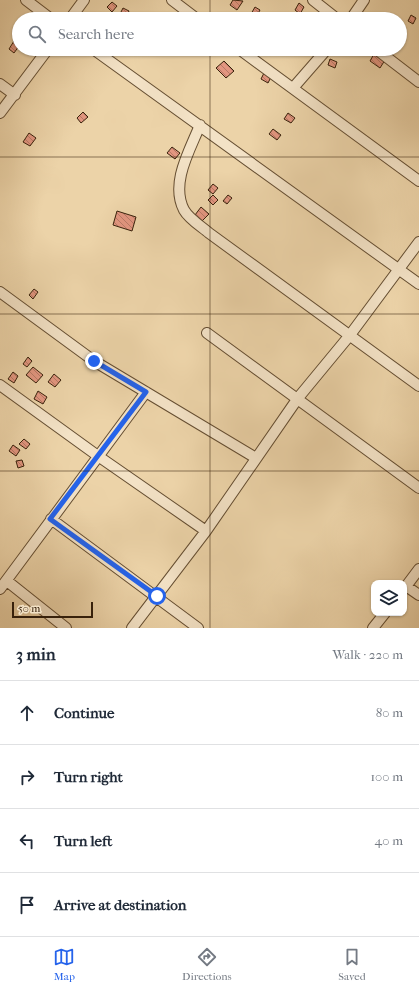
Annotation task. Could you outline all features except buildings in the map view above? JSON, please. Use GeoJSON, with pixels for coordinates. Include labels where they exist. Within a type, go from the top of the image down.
{"type":"FeatureCollection","features":[{"type":"Feature","properties":{"kind":"street"},"geometry":{"type":"LineString","coordinates":[[26,0],[42,12]]}},
{"type":"Feature","properties":{"kind":"street"},"geometry":{"type":"LineString","coordinates":[[75,12],[84,0]]}},
{"type":"Feature","properties":{"kind":"street"},"geometry":{"type":"LineString","coordinates":[[172,0],[188,12]]}},
{"type":"Feature","properties":{"kind":"street"},"geometry":{"type":"LineString","coordinates":[[313,0],[328,12]]}},
{"type":"Feature","properties":{"kind":"street"},"geometry":{"type":"LineString","coordinates":[[356,12],[364,0]]}},
{"type":"Feature","properties":{"kind":"street"},"geometry":{"type":"LineString","coordinates":[[0,113],[43,56]]}},
{"type":"Feature","properties":{"kind":"street"},"geometry":{"type":"LineString","coordinates":[[103,56],[200,125],[256,168],[419,284]]}},
{"type":"Feature","properties":{"kind":"street"},"geometry":{"type":"LineString","coordinates":[[249,56],[419,181]]}},
{"type":"Feature","properties":{"kind":"street"},"geometry":{"type":"LineString","coordinates":[[293,88],[321,56]]}},
{"type":"Feature","properties":{"kind":"street"},"geometry":{"type":"LineString","coordinates":[[385,56],[419,82]]}},
{"type":"Feature","properties":{"kind":"street"},"geometry":{"type":"LineString","coordinates":[[0,84],[15,95]]}},
{"type":"Feature","properties":{"kind":"street"},"geometry":{"type":"LineString","coordinates":[[200,125],[180,177],[180,193],[185,211],[210,233],[419,386]]}},
{"type":"Feature","properties":{"kind":"street"},"geometry":{"type":"LineString","coordinates":[[132,628],[206,531],[298,398],[350,335],[419,242]]}},
{"type":"Feature","properties":{"kind":"street"},"geometry":{"type":"LineString","coordinates":[[0,292],[94,361],[256,458]]}},
{"type":"Feature","properties":{"kind":"street"},"geometry":{"type":"LineString","coordinates":[[207,333],[298,398],[419,488]]}},
{"type":"Feature","properties":{"kind":"street"},"geometry":{"type":"LineString","coordinates":[[0,385],[98,456],[206,531]]}},
{"type":"Feature","properties":{"kind":"street"},"geometry":{"type":"LineString","coordinates":[[66,628],[3,585],[50,519],[146,392]]}},
{"type":"Feature","properties":{"kind":"street"},"geometry":{"type":"LineString","coordinates":[[50,519],[157,596],[198,628]]}},
{"type":"Feature","properties":{"kind":"street"},"geometry":{"type":"LineString","coordinates":[[407,584],[419,569]]}},
{"type":"Feature","properties":{"kind":"street"},"geometry":{"type":"LineString","coordinates":[[407,588],[419,595]]}},
{"type":"Feature","properties":{"kind":"street"},"geometry":{"type":"LineString","coordinates":[[373,628],[383,616]]}},
{"type":"Feature","properties":{"kind":"route"},"geometry":{"type":"LineString","coordinates":[[94,361],[146,392],[50,519],[157,596]]}}]}
